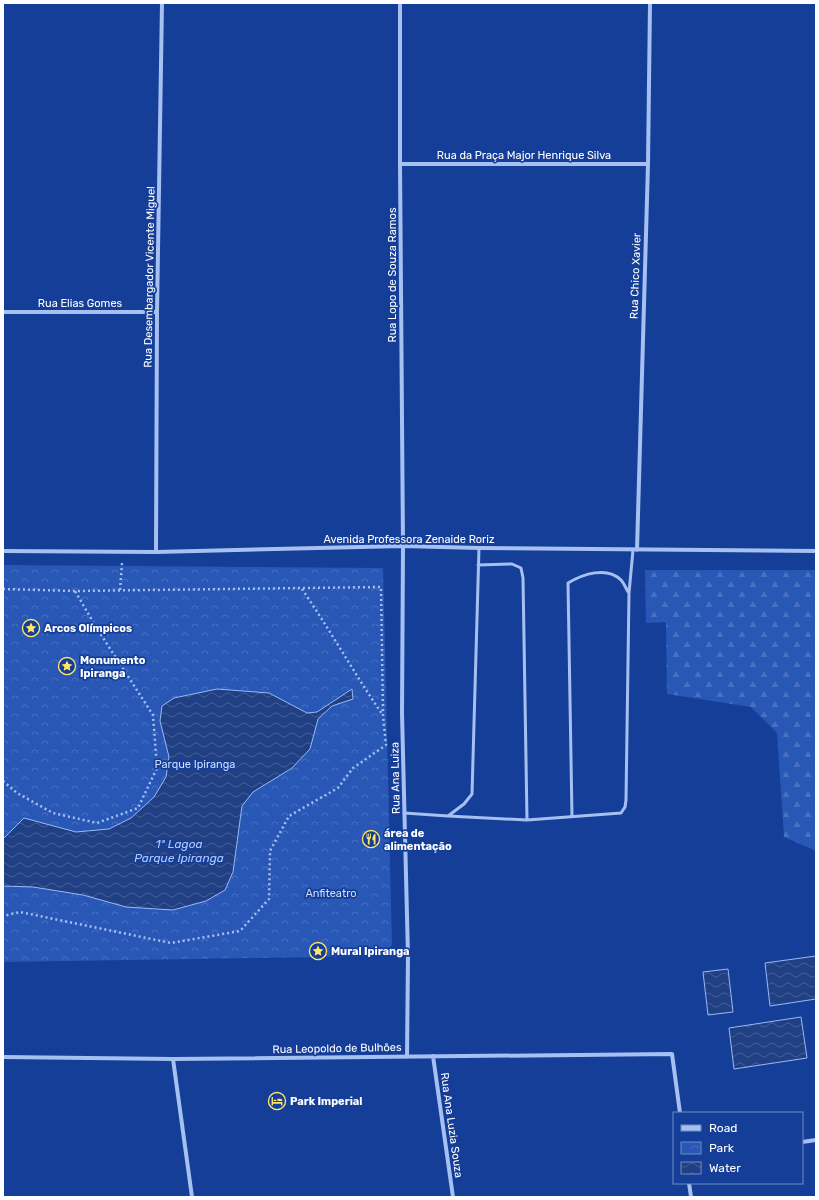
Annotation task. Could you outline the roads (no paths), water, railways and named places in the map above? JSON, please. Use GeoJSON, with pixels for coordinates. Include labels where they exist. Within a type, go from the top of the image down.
{"type":"FeatureCollection","features":[{"type":"Feature","properties":{"kind":"street","name":"Rua Desembargador Vicente Miguel"},"geometry":{"type":"LineString","coordinates":[[156,552],[157,312],[162,3]]}},
{"type":"Feature","properties":{"kind":"street","name":"Rua Lopo de Souza Ramos"},"geometry":{"type":"LineString","coordinates":[[400,3],[403,546]]}},
{"type":"Feature","properties":{"kind":"street","name":"Rua Chico Xavier"},"geometry":{"type":"LineString","coordinates":[[635,550],[648,164],[650,3]]}},
{"type":"Feature","properties":{"kind":"street","name":"Rua da Praça Major Henrique Silva"},"geometry":{"type":"LineString","coordinates":[[400,164],[648,164]]}},
{"type":"Feature","properties":{"kind":"street","name":"Rua Elias Gomes"},"geometry":{"type":"LineString","coordinates":[[3,312],[157,312]]}},
{"type":"Feature","properties":{"kind":"street","name":"Avenida Professora Zenaide Roriz"},"geometry":{"type":"LineString","coordinates":[[3,551],[156,552],[403,546],[635,550],[816,550]]}},
{"type":"Feature","properties":{"kind":"street","name":"Rua Ana Luiza"},"geometry":{"type":"LineString","coordinates":[[403,546],[402,713],[408,948],[408,1057]]}},
{"type":"Feature","properties":{"kind":"street","name":"Rua Leopoldo de Bulhões"},"geometry":{"type":"LineString","coordinates":[[3,1058],[173,1059],[672,1054],[680,1112]]}},
{"type":"Feature","properties":{"kind":"street","name":"Rua Ana Luzia Souza"},"geometry":{"type":"LineString","coordinates":[[433,1056],[453,1197]]}},
{"type":"Feature","properties":{"kind":"street"},"geometry":{"type":"LineString","coordinates":[[173,1059],[192,1197]]}},
{"type":"Feature","properties":{"kind":"street"},"geometry":{"type":"LineString","coordinates":[[803,1142],[816,1140]]}},
{"type":"Feature","properties":{"kind":"street"},"geometry":{"type":"LineString","coordinates":[[689,1184],[691,1197]]}},
{"type":"Feature","properties":{"kind":"lane"},"geometry":{"type":"LineString","coordinates":[[448,816],[464,804],[472,794],[479,548]]}},
{"type":"Feature","properties":{"kind":"lane"},"geometry":{"type":"LineString","coordinates":[[404,813],[527,820],[621,813],[625,807],[629,593],[635,550]]}},
{"type":"Feature","properties":{"kind":"lane"},"geometry":{"type":"LineString","coordinates":[[478,565],[512,564],[521,568],[523,578],[527,820]]}},
{"type":"Feature","properties":{"kind":"lane"},"geometry":{"type":"LineString","coordinates":[[572,817],[568,583],[579,576],[607,572],[621,580],[629,593]]}},
{"type":"Feature","properties":{"kind":"water","name":"1ª Lagoa Parque Ipiranga"},"geometry":{"type":"Polygon","coordinates":[[[217,689],[269,693],[307,713],[317,712],[352,689],[353,699],[332,706],[318,719],[310,749],[292,768],[253,792],[242,806],[233,872],[225,890],[206,901],[173,910],[126,907],[83,895],[33,887],[3,886],[3,839],[24,818],[76,832],[109,829],[131,818],[154,797],[166,777],[169,757],[160,721],[162,706],[174,698],[217,689]]]}},
{"type":"Feature","properties":{"kind":"water"},"geometry":{"type":"Polygon","coordinates":[[[816,956],[816,999],[770,1006],[765,963],[816,956]]]}},
{"type":"Feature","properties":{"kind":"water"},"geometry":{"type":"Polygon","coordinates":[[[728,969],[733,1012],[708,1015],[703,972],[728,969]]]}},
{"type":"Feature","properties":{"kind":"water"},"geometry":{"type":"Polygon","coordinates":[[[801,1017],[807,1058],[734,1069],[729,1028],[801,1017]]]}},
{"type":"Feature","properties":{"kind":"place","name":"Arcos Olímpicos"},"geometry":{"type":"Point","coordinates":[31,628]}},
{"type":"Feature","properties":{"kind":"place","name":"Monumento Ipiranga"},"geometry":{"type":"Point","coordinates":[67,666]}},
{"type":"Feature","properties":{"kind":"place","name":"área de alimentação"},"geometry":{"type":"Point","coordinates":[371,839]}},
{"type":"Feature","properties":{"kind":"place","name":"Mural Ipiranga"},"geometry":{"type":"Point","coordinates":[318,951]}},
{"type":"Feature","properties":{"kind":"place","name":"Park Imperial"},"geometry":{"type":"Point","coordinates":[277,1101]}},
{"type":"Feature","properties":{"kind":"park label","name":"Parque Ipiranga"},"geometry":{"type":"Point","coordinates":[195,764]}},
{"type":"Feature","properties":{"kind":"park label","name":"Anfiteatro"},"geometry":{"type":"Point","coordinates":[331,893]}}]}
